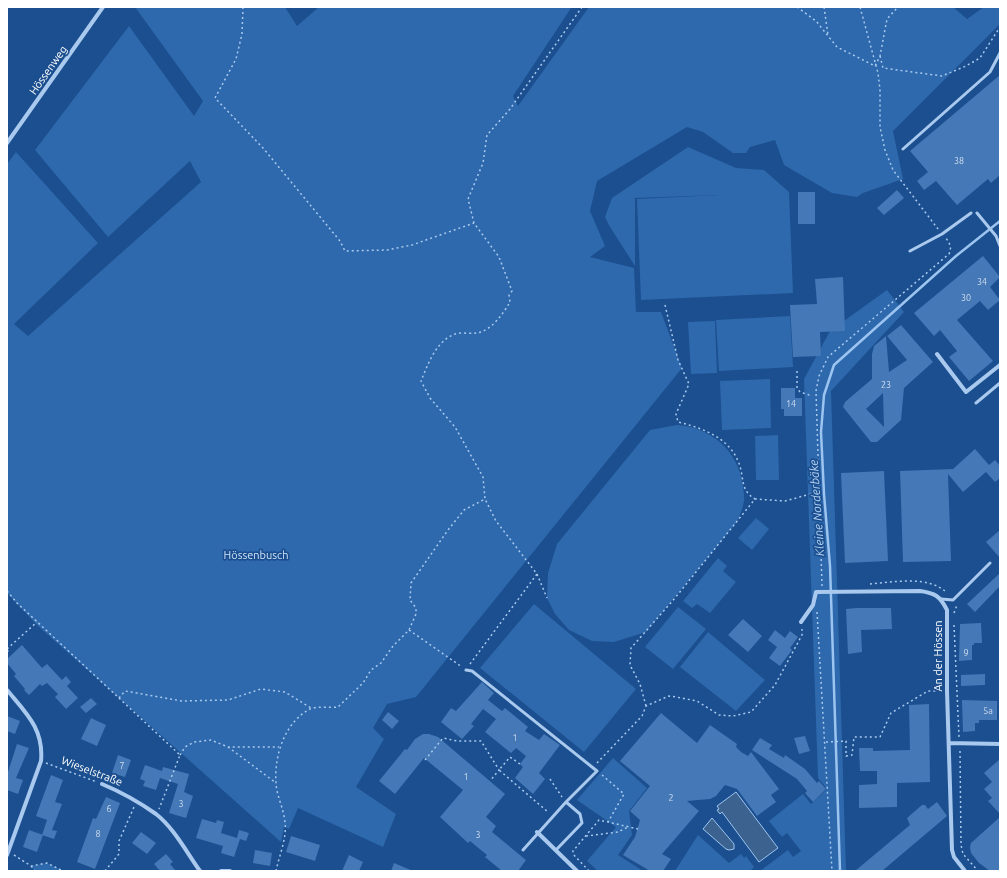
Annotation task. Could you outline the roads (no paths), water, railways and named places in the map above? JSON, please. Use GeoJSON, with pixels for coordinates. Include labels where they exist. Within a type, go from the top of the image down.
{"type":"FeatureCollection","features":[{"type":"Feature","properties":{"kind":"street","name":"Hössenweg"},"geometry":{"type":"LineString","coordinates":[[7,143],[103,7]]}},
{"type":"Feature","properties":{"kind":"street"},"geometry":{"type":"LineString","coordinates":[[937,354],[966,392],[1000,365]]}},
{"type":"Feature","properties":{"kind":"street"},"geometry":{"type":"LineString","coordinates":[[801,622],[813,605],[816,592],[920,591],[933,593],[941,599]]}},
{"type":"Feature","properties":{"kind":"street","name":"An der Hössen"},"geometry":{"type":"LineString","coordinates":[[941,599],[947,610],[947,691],[950,743],[952,850],[956,860],[965,871]]}},
{"type":"Feature","properties":{"kind":"street"},"geometry":{"type":"LineString","coordinates":[[7,690],[37,729],[42,753],[41,761],[8,852]]}},
{"type":"Feature","properties":{"kind":"street"},"geometry":{"type":"LineString","coordinates":[[950,743],[1000,744]]}},
{"type":"Feature","properties":{"kind":"street","name":"Wieselstraße"},"geometry":{"type":"LineString","coordinates":[[102,784],[126,794],[157,815],[171,831],[200,871]]}},
{"type":"Feature","properties":{"kind":"street"},"geometry":{"type":"LineString","coordinates":[[537,832],[576,871]]}},
{"type":"Feature","properties":{"kind":"street"},"geometry":{"type":"LineString","coordinates":[[222,871],[230,871]]}},
{"type":"Feature","properties":{"kind":"lane"},"geometry":{"type":"LineString","coordinates":[[903,149],[990,72],[1000,53]]}},
{"type":"Feature","properties":{"kind":"lane"},"geometry":{"type":"LineString","coordinates":[[910,251],[942,234],[971,213]]}},
{"type":"Feature","properties":{"kind":"lane"},"geometry":{"type":"LineString","coordinates":[[977,213],[996,236],[1000,246]]}},
{"type":"Feature","properties":{"kind":"lane"},"geometry":{"type":"LineString","coordinates":[[976,403],[1000,383]]}},
{"type":"Feature","properties":{"kind":"lane"},"geometry":{"type":"LineString","coordinates":[[941,599],[953,600],[990,563]]}},
{"type":"Feature","properties":{"kind":"lane"},"geometry":{"type":"LineString","coordinates":[[466,670],[472,671],[597,771],[552,815],[523,850]]}},
{"type":"Feature","properties":{"kind":"lane"},"geometry":{"type":"LineString","coordinates":[[556,850],[582,823],[580,814],[566,802]]}},
{"type":"Feature","properties":{"kind":"waterway","name":"Kleine Norderbäke"},"geometry":{"type":"LineString","coordinates":[[840,871],[830,566],[821,432],[824,395],[834,365],[956,256],[1000,221]]}},
{"type":"Feature","properties":{"kind":"park label","name":"Hössenbusch"},"geometry":{"type":"Point","coordinates":[256,555]}}]}
